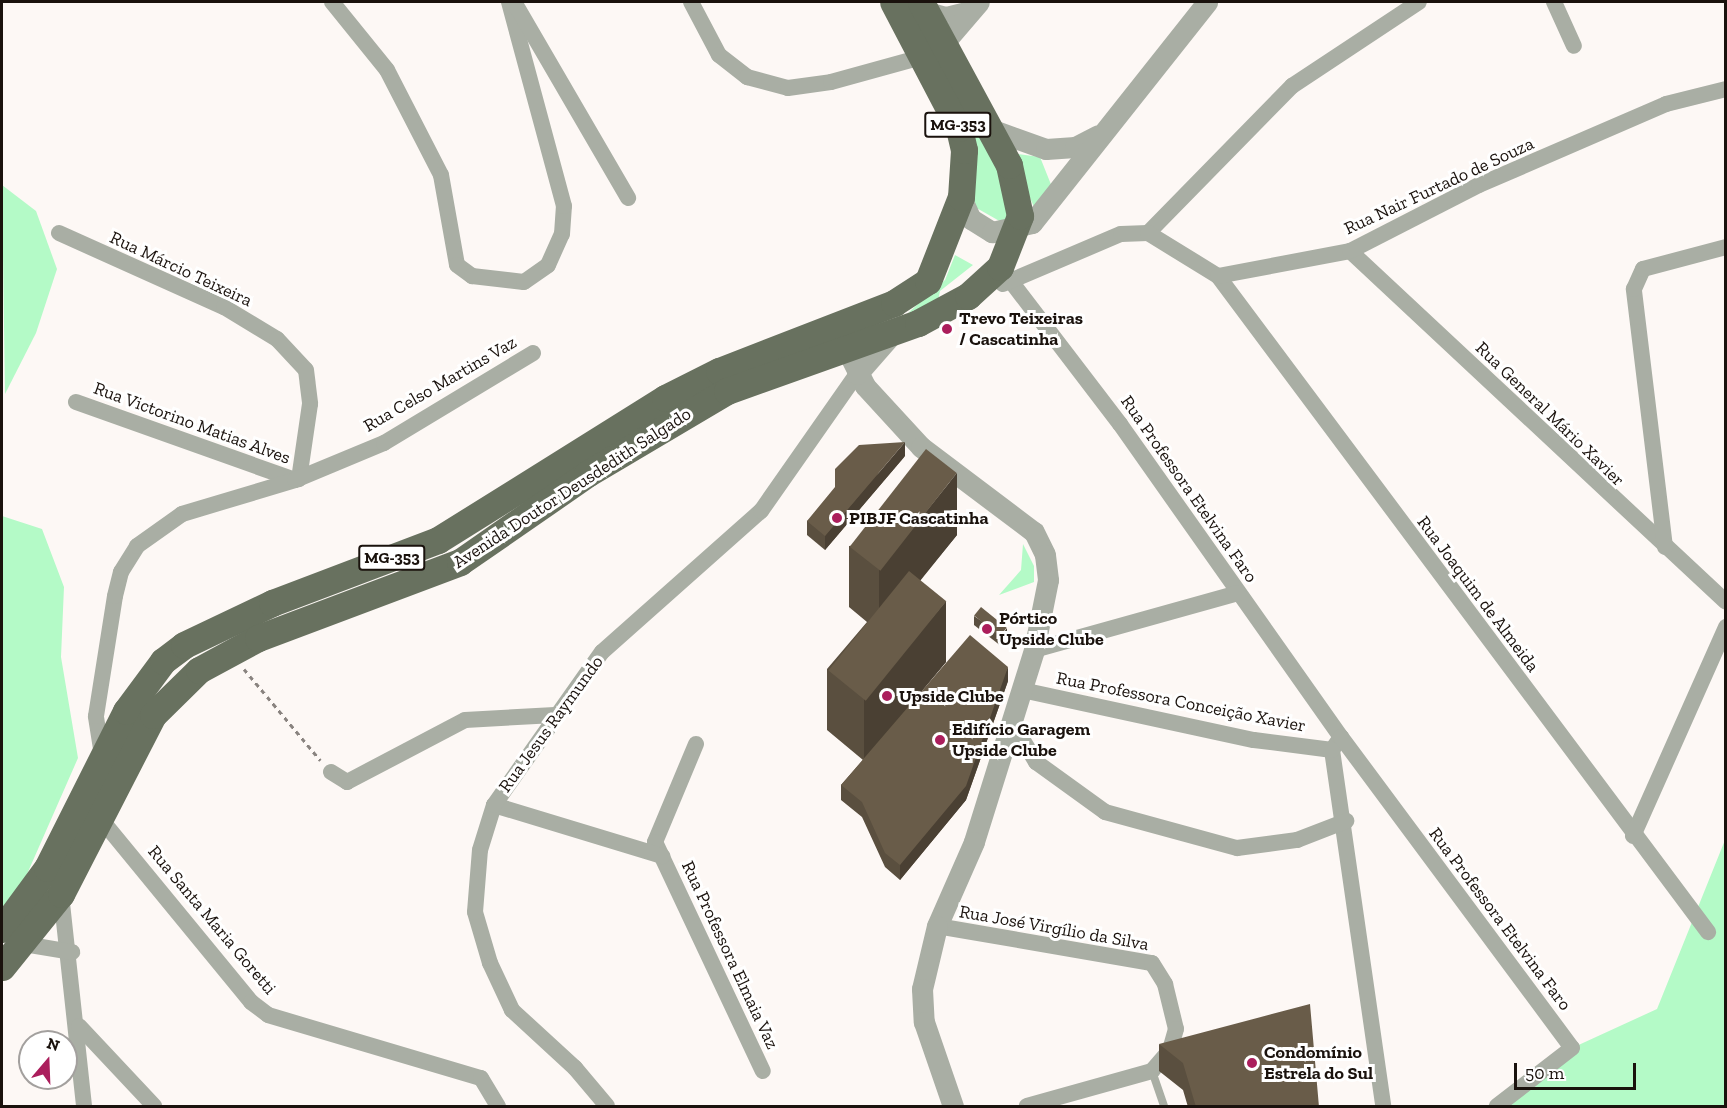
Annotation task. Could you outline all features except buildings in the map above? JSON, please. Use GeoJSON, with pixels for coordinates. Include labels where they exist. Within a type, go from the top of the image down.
{"type":"FeatureCollection","features":[{"type":"Feature","properties":{"kind":"main road","name":"MG-353"},"geometry":{"type":"LineString","coordinates":[[893,2],[990,129],[1019,201],[1017,230]]}},
{"type":"Feature","properties":{"kind":"main road","name":"MG-353"},"geometry":{"type":"LineString","coordinates":[[922,5],[932,51],[959,128],[965,167],[958,206]]}},
{"type":"Feature","properties":{"kind":"main road","name":"Avenida Doutor Deusdedith Salgado"},"geometry":{"type":"LineString","coordinates":[[2,929],[47,868],[102,755],[147,681],[184,645],[272,603],[438,540],[674,393],[916,291],[940,260],[958,206]]}},
{"type":"Feature","properties":{"kind":"main road"},"geometry":{"type":"LineString","coordinates":[[852,362],[854,332],[914,304],[936,283],[954,242],[958,206]]}},
{"type":"Feature","properties":{"kind":"main road","name":"Avenida Doutor Deusdedith Salgado"},"geometry":{"type":"LineString","coordinates":[[2,967],[24,944],[61,894],[153,715],[174,689],[230,651],[460,562],[587,474],[728,391],[852,362],[893,333],[968,296],[1005,274],[1017,230]]}},
{"type":"Feature","properties":{"kind":"street"},"geometry":{"type":"LineString","coordinates":[[332,2],[387,70],[441,175],[457,265],[472,276],[524,282],[548,265],[562,234],[564,206],[511,2]]}},
{"type":"Feature","properties":{"kind":"street"},"geometry":{"type":"LineString","coordinates":[[511,2],[628,198]]}},
{"type":"Feature","properties":{"kind":"street"},"geometry":{"type":"LineString","coordinates":[[691,2],[719,54],[747,77],[788,88],[932,51],[976,5]]}},
{"type":"Feature","properties":{"kind":"street"},"geometry":{"type":"LineString","coordinates":[[958,206],[981,227],[1017,230],[1032,223],[1207,2]]}},
{"type":"Feature","properties":{"kind":"street"},"geometry":{"type":"LineString","coordinates":[[1148,233],[1292,86],[1419,2]]}},
{"type":"Feature","properties":{"kind":"street"},"geometry":{"type":"LineString","coordinates":[[1554,2],[1574,46]]}},
{"type":"Feature","properties":{"kind":"street"},"geometry":{"type":"LineString","coordinates":[[922,5],[946,15],[976,5]]}},
{"type":"Feature","properties":{"kind":"street","name":"Rua Nair Furtado de Souza"},"geometry":{"type":"LineString","coordinates":[[1218,276],[1350,250],[1479,185],[1666,104],[1725,89]]}},
{"type":"Feature","properties":{"kind":"street"},"geometry":{"type":"LineString","coordinates":[[990,129],[1023,144],[1060,149],[1101,134]]}},
{"type":"Feature","properties":{"kind":"street","name":"Rua Márcio Teixeira"},"geometry":{"type":"LineString","coordinates":[[59,233],[224,307],[277,339],[306,370],[310,404],[297,479]]}},
{"type":"Feature","properties":{"kind":"street"},"geometry":{"type":"LineString","coordinates":[[1005,274],[1121,234],[1148,233],[1218,276]]}},
{"type":"Feature","properties":{"kind":"street"},"geometry":{"type":"LineString","coordinates":[[1665,546],[1634,289],[1643,270],[1725,247]]}},
{"type":"Feature","properties":{"kind":"street","name":"Rua General Mário Xavier"},"geometry":{"type":"LineString","coordinates":[[1350,250],[1725,602]]}},
{"type":"Feature","properties":{"kind":"street","name":"Rua Professora Etelvina Faro"},"geometry":{"type":"LineString","coordinates":[[1005,274],[1238,594],[1337,744],[1572,1048],[1497,1107]]}},
{"type":"Feature","properties":{"kind":"street","name":"Rua Joaquim de Almeida"},"geometry":{"type":"LineString","coordinates":[[1218,276],[1634,836],[1708,932]]}},
{"type":"Feature","properties":{"kind":"street","name":"Rua Celso Martins Vaz"},"geometry":{"type":"LineString","coordinates":[[102,755],[96,716],[115,596],[121,572],[137,546],[182,514],[297,479],[384,443],[532,353]]}},
{"type":"Feature","properties":{"kind":"street"},"geometry":{"type":"LineString","coordinates":[[852,362],[921,447],[1034,532],[1045,555],[1048,580],[1034,650],[974,842],[937,926],[922,989],[924,1022],[953,1107]]}},
{"type":"Feature","properties":{"kind":"street","name":"Rua Jesus Raymundo"},"geometry":{"type":"LineString","coordinates":[[607,1107],[575,1068],[512,1010],[490,963],[475,912],[480,850],[494,805],[555,715],[602,652],[761,511],[852,362]]}},
{"type":"Feature","properties":{"kind":"street","name":"Rua Victorino Matias Alves"},"geometry":{"type":"LineString","coordinates":[[76,402],[297,479]]}},
{"type":"Feature","properties":{"kind":"street"},"geometry":{"type":"LineString","coordinates":[[1034,650],[1238,594]]}},
{"type":"Feature","properties":{"kind":"street"},"geometry":{"type":"LineString","coordinates":[[1634,836],[1725,627]]}},
{"type":"Feature","properties":{"kind":"street","name":"Rua Professora Conceição Xavier"},"geometry":{"type":"LineString","coordinates":[[1022,690],[1254,740],[1337,744]]}},
{"type":"Feature","properties":{"kind":"street"},"geometry":{"type":"LineString","coordinates":[[331,772],[347,782],[465,720],[555,715]]}},
{"type":"Feature","properties":{"kind":"street"},"geometry":{"type":"LineString","coordinates":[[1012,722],[1036,762],[1105,812],[1237,848],[1297,840],[1346,821]]}},
{"type":"Feature","properties":{"kind":"street","name":"Rua Professora Elmaia Vaz"},"geometry":{"type":"LineString","coordinates":[[696,744],[655,842],[763,1071]]}},
{"type":"Feature","properties":{"kind":"street","name":"Rua Professora Etelvina Faro"},"geometry":{"type":"LineString","coordinates":[[1337,744],[1383,1107]]}},
{"type":"Feature","properties":{"kind":"street","name":"Rua Professora Elmaia Vaz"},"geometry":{"type":"LineString","coordinates":[[494,805],[662,856]]}},
{"type":"Feature","properties":{"kind":"street","name":"Rua Santa Maria Goretti"},"geometry":{"type":"LineString","coordinates":[[100,818],[250,1002],[268,1015],[481,1078],[498,1107]]}},
{"type":"Feature","properties":{"kind":"street"},"geometry":{"type":"LineString","coordinates":[[61,894],[72,952],[84,1107]]}},
{"type":"Feature","properties":{"kind":"street","name":"Rua José Virgílio da Silva"},"geometry":{"type":"LineString","coordinates":[[937,926],[1152,963],[1173,1007],[1176,1029],[1170,1050],[1152,1071]]}},
{"type":"Feature","properties":{"kind":"street"},"geometry":{"type":"LineString","coordinates":[[24,944],[72,952]]}},
{"type":"Feature","properties":{"kind":"street"},"geometry":{"type":"LineString","coordinates":[[79,1026],[154,1107]]}},
{"type":"Feature","properties":{"kind":"street"},"geometry":{"type":"LineString","coordinates":[[1027,1107],[1152,1071]]}},
{"type":"Feature","properties":{"kind":"lane"},"geometry":{"type":"LineString","coordinates":[[1152,1071],[1164,1107]]}},
{"type":"Feature","properties":{"kind":"path"},"geometry":{"type":"LineString","coordinates":[[230,651],[331,772]]}},
{"type":"Feature","properties":{"kind":"green space"},"geometry":{"type":"Polygon","coordinates":[[[954,82],[1006,185],[1011,207],[1003,223],[973,206],[954,82]]]}},
{"type":"Feature","properties":{"kind":"green space"},"geometry":{"type":"Polygon","coordinates":[[[1010,153],[1040,157],[1052,187],[1034,207],[1010,153]]]}},
{"type":"Feature","properties":{"kind":"green space"},"geometry":{"type":"Polygon","coordinates":[[[2,185],[36,211],[57,269],[36,333],[5,394],[2,185]]]}},
{"type":"Feature","properties":{"kind":"green space"},"geometry":{"type":"Polygon","coordinates":[[[955,255],[973,265],[940,291],[938,301],[908,313],[945,280],[955,255]]]}},
{"type":"Feature","properties":{"kind":"green space"},"geometry":{"type":"Polygon","coordinates":[[[2,516],[42,529],[64,587],[61,657],[78,758],[24,881],[2,908],[2,516]]]}},
{"type":"Feature","properties":{"kind":"green space"},"geometry":{"type":"Polygon","coordinates":[[[1023,544],[1034,566],[1034,582],[999,595],[1021,570],[1023,544]]]}},
{"type":"Feature","properties":{"kind":"green space"},"geometry":{"type":"Polygon","coordinates":[[[1725,840],[1725,1106],[1487,1106],[1572,1048],[1657,1009],[1725,840]]]}},
{"type":"Feature","properties":{"kind":"place","name":"Trevo Teixeiras / Cascatinha"},"geometry":{"type":"Point","coordinates":[947,329]}},
{"type":"Feature","properties":{"kind":"place","name":"PIBJF Cascatinha"},"geometry":{"type":"Point","coordinates":[837,518]}},
{"type":"Feature","properties":{"kind":"place","name":"Pórtico Upside Clube"},"geometry":{"type":"Point","coordinates":[987,629]}},
{"type":"Feature","properties":{"kind":"place","name":"Upside Clube"},"geometry":{"type":"Point","coordinates":[887,696]}},
{"type":"Feature","properties":{"kind":"place","name":"Edifício Garagem Upside Clube"},"geometry":{"type":"Point","coordinates":[940,740]}},
{"type":"Feature","properties":{"kind":"place","name":"Condomínio Estrela do Sul"},"geometry":{"type":"Point","coordinates":[1252,1063]}}]}
